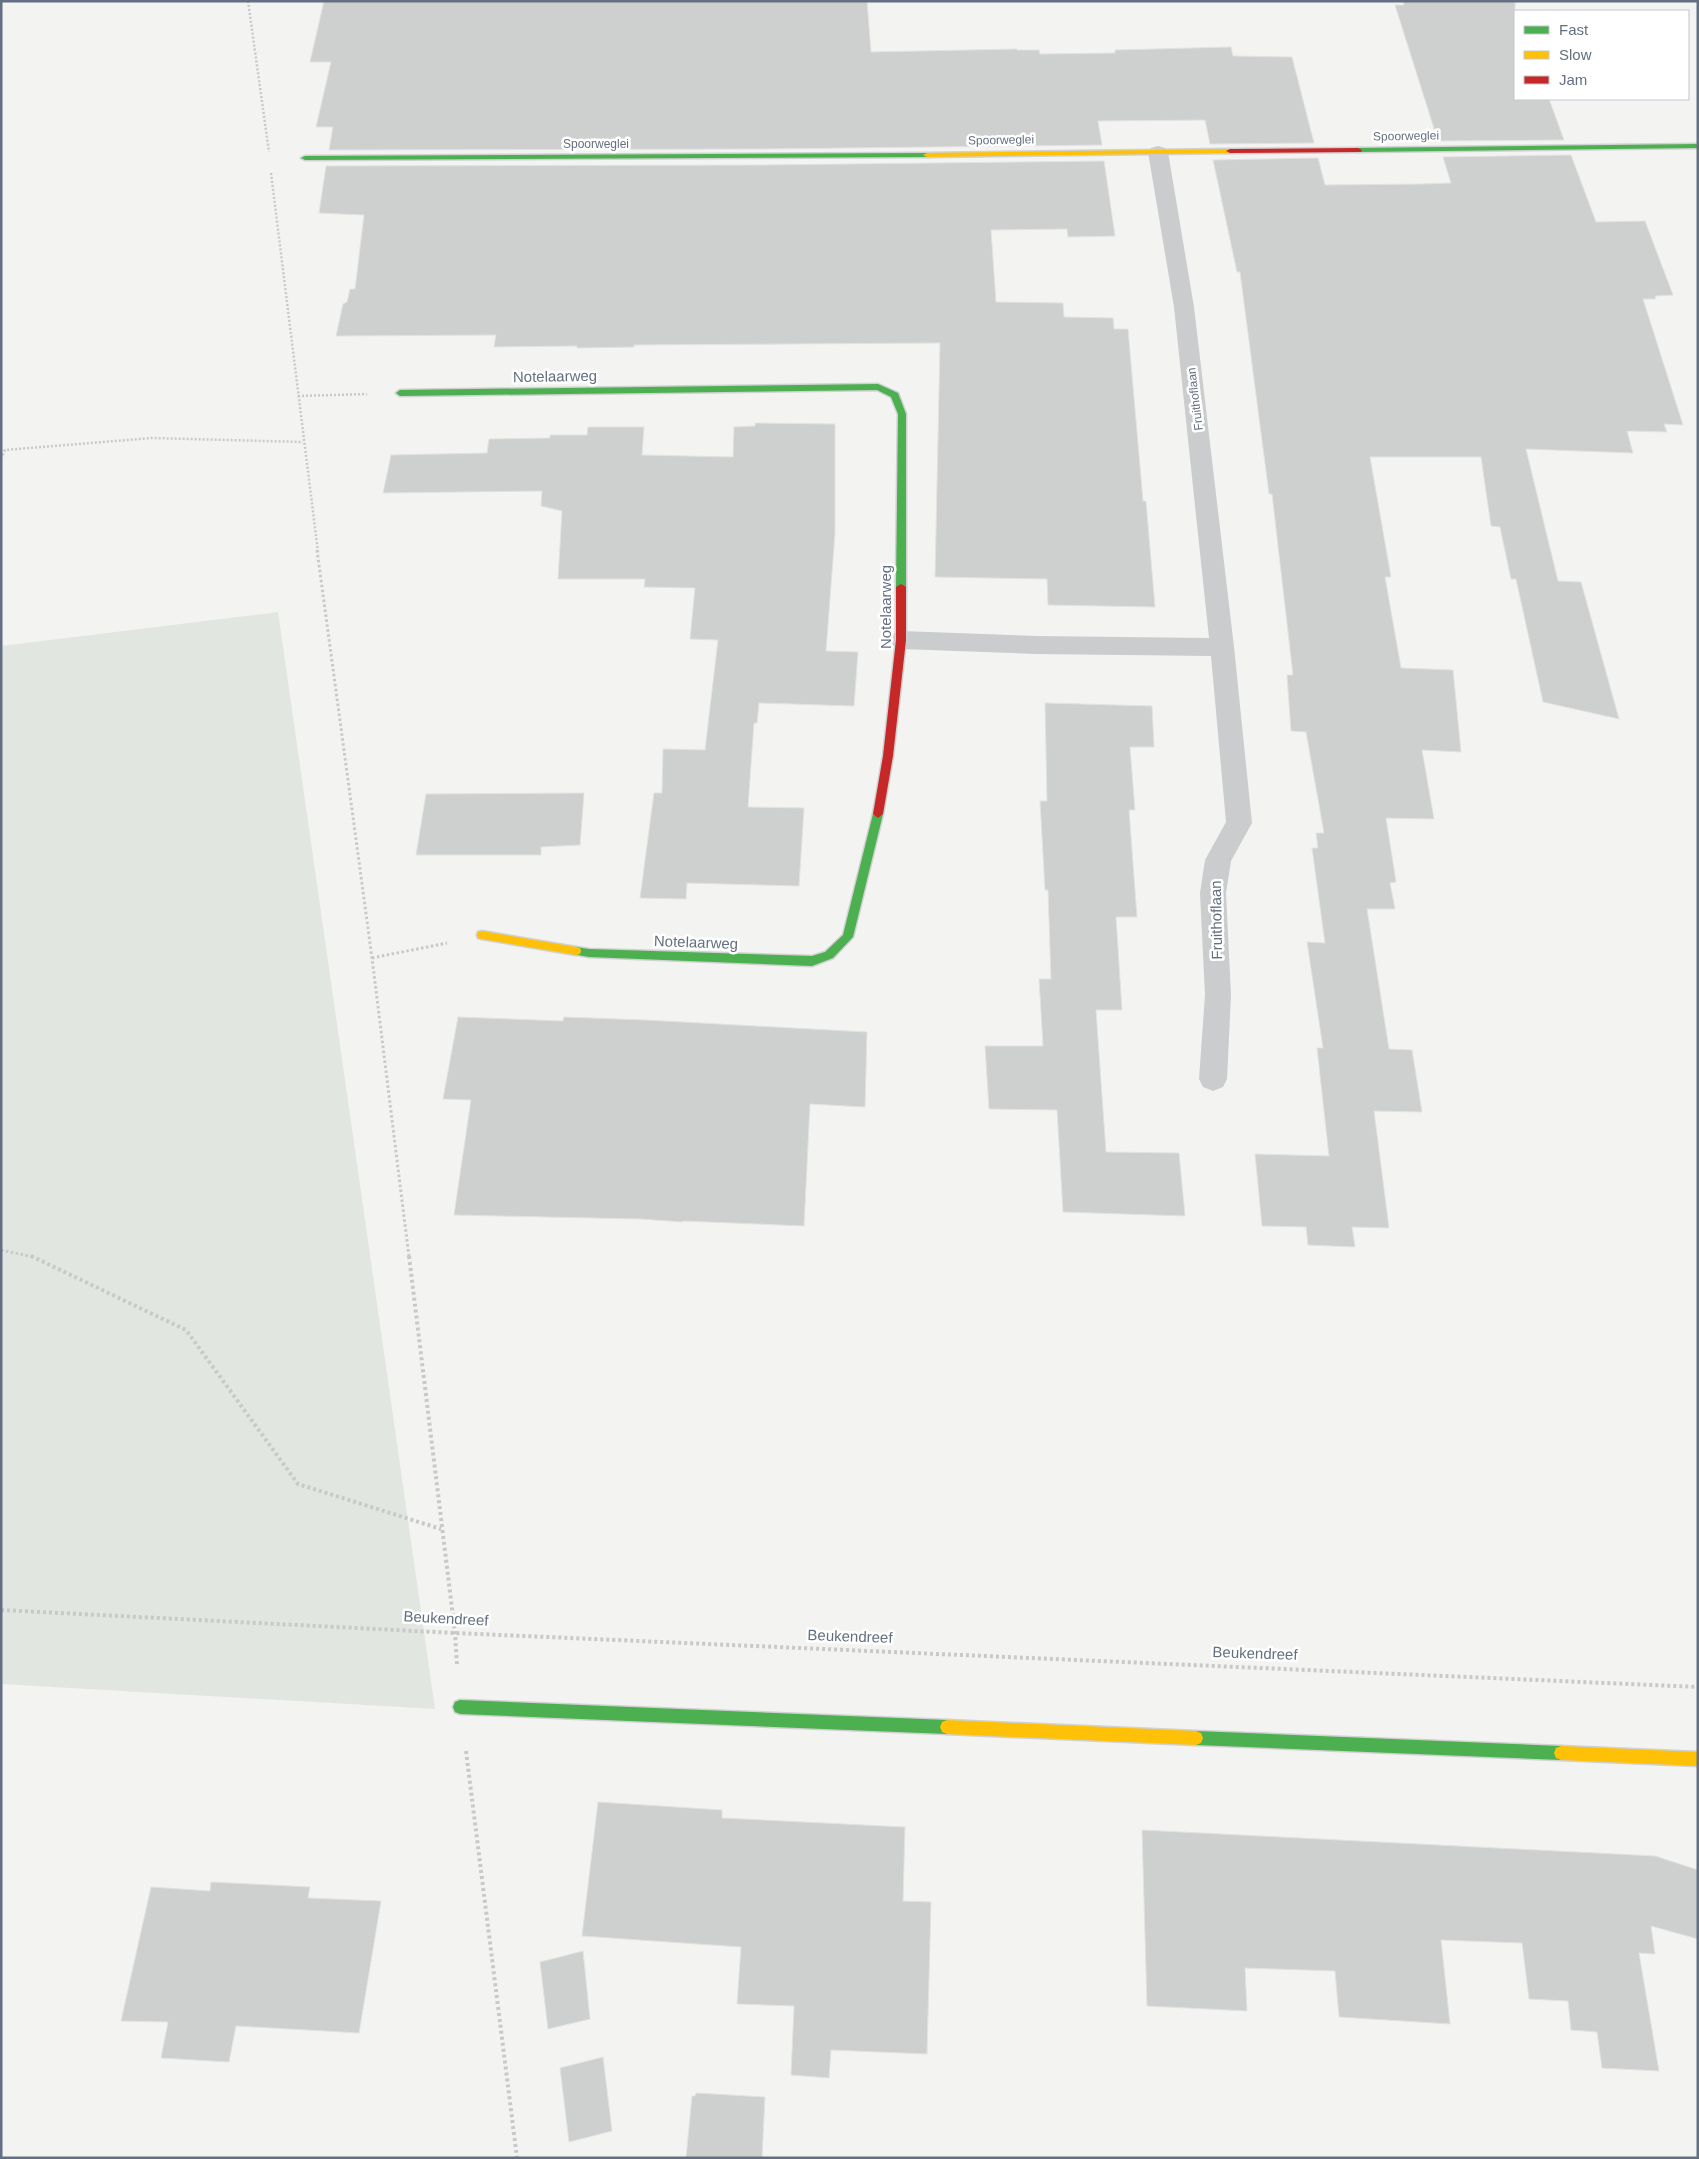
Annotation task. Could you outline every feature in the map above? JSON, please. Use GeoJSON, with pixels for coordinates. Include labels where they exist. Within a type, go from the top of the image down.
{"type":"FeatureCollection","features":[{"type":"Feature","properties":{"kind":"street","name":"Spoorweglei"},"geometry":{"type":"LineString","coordinates":[[305,158],[761,157],[1698,146]]}},
{"type":"Feature","properties":{"kind":"street","name":"Fruithoflaan"},"geometry":{"type":"LineString","coordinates":[[1158,152],[1184,307],[1222,647],[1239,823],[1218,860],[1213,893],[1218,995],[1213,1079]]}},
{"type":"Feature","properties":{"kind":"street","name":"Notelaarweg"},"geometry":{"type":"LineString","coordinates":[[400,393],[858,386],[878,387],[895,395],[902,414],[900,502],[902,640],[888,756],[875,830],[848,937],[829,954],[812,961],[588,953],[482,935]]}},
{"type":"Feature","properties":{"kind":"street"},"geometry":{"type":"LineString","coordinates":[[902,640],[1036,646],[1222,647]]}},
{"type":"Feature","properties":{"kind":"street"},"geometry":{"type":"LineString","coordinates":[[460,1707],[1698,1759]]}},
{"type":"Feature","properties":{"kind":"path"},"geometry":{"type":"LineString","coordinates":[[248,1],[270,158]]}},
{"type":"Feature","properties":{"kind":"path"},"geometry":{"type":"LineString","coordinates":[[271,168],[303,442],[372,958],[455,1633],[460,1707],[517,2158]]}},
{"type":"Feature","properties":{"kind":"path"},"geometry":{"type":"LineString","coordinates":[[298,396],[400,393]]}},
{"type":"Feature","properties":{"kind":"path"},"geometry":{"type":"LineString","coordinates":[[1,459],[5,450],[152,438],[303,442]]}},
{"type":"Feature","properties":{"kind":"path"},"geometry":{"type":"LineString","coordinates":[[372,958],[482,935]]}},
{"type":"Feature","properties":{"kind":"path"},"geometry":{"type":"LineString","coordinates":[[1,1250],[32,1256],[186,1330],[298,1484],[441,1530]]}},
{"type":"Feature","properties":{"kind":"path","name":"Beukendreef"},"geometry":{"type":"LineString","coordinates":[[1,1610],[455,1633],[1698,1687]]}},
{"type":"Feature","properties":{"kind":"shaded area"},"geometry":{"type":"Polygon","coordinates":[[[278,612],[435,1709],[1,1684],[1,646],[278,612]]]}},
{"type":"Feature","properties":{"kind":"building"},"geometry":{"type":"Polygon","coordinates":[[[324,1],[867,1],[871,52],[1017,49],[1039,50],[1040,54],[1115,53],[1115,50],[1231,47],[1233,56],[1292,57],[1314,143],[1210,144],[1205,120],[1098,121],[1102,145],[761,149],[329,150],[333,127],[316,127],[331,62],[310,62],[324,1]]]}},
{"type":"Feature","properties":{"kind":"building"},"geometry":{"type":"Polygon","coordinates":[[[1403,1],[1515,1],[1514,100],[1549,100],[1564,140],[1438,141],[1395,5],[1404,5],[1403,1]]]}},
{"type":"Feature","properties":{"kind":"building"},"geometry":{"type":"Polygon","coordinates":[[[1571,155],[1596,222],[1645,221],[1673,295],[1655,296],[1656,299],[1643,299],[1683,425],[1664,424],[1667,432],[1627,431],[1633,453],[1526,449],[1558,581],[1581,582],[1619,719],[1543,702],[1516,579],[1511,579],[1500,527],[1491,526],[1481,457],[1370,457],[1391,577],[1385,577],[1401,668],[1453,670],[1461,752],[1422,750],[1434,819],[1386,818],[1396,882],[1390,883],[1395,909],[1367,909],[1389,1049],[1412,1050],[1422,1112],[1374,1111],[1389,1228],[1352,1227],[1355,1247],[1308,1245],[1306,1227],[1262,1226],[1255,1154],[1329,1156],[1317,1048],[1323,1048],[1307,942],[1325,943],[1312,848],[1318,848],[1316,833],[1324,833],[1306,732],[1291,731],[1287,675],[1293,675],[1272,494],[1269,494],[1240,272],[1237,272],[1213,160],[1318,158],[1325,185],[1423,184],[1451,183],[1443,157],[1571,155]]]}},
{"type":"Feature","properties":{"kind":"building"},"geometry":{"type":"Polygon","coordinates":[[[1104,161],[1115,236],[1068,237],[1067,229],[991,230],[996,302],[1063,303],[1064,317],[1113,318],[1114,329],[1128,329],[1143,501],[1146,501],[1155,607],[1048,605],[1047,579],[935,577],[940,343],[634,345],[634,347],[577,348],[577,346],[494,347],[496,335],[336,336],[343,304],[347,302],[350,289],[355,289],[364,215],[319,213],[326,166],[761,165],[1104,161]]]}},
{"type":"Feature","properties":{"kind":"building"},"geometry":{"type":"Polygon","coordinates":[[[755,423],[835,424],[835,533],[826,651],[858,652],[854,706],[759,703],[757,723],[754,723],[748,807],[804,808],[799,886],[687,883],[686,899],[640,898],[654,793],[662,793],[663,749],[705,750],[718,640],[690,639],[695,588],[644,587],[645,579],[558,579],[562,511],[541,506],[542,491],[383,493],[391,455],[487,453],[489,439],[550,438],[550,435],[587,435],[588,427],[644,427],[642,455],[733,457],[734,427],[755,426],[755,423]]]}},
{"type":"Feature","properties":{"kind":"building"},"geometry":{"type":"Polygon","coordinates":[[[1045,703],[1152,706],[1154,747],[1130,747],[1135,810],[1129,810],[1137,917],[1116,917],[1122,1010],[1096,1010],[1106,1152],[1179,1153],[1185,1216],[1063,1212],[1057,1110],[989,1109],[985,1046],[1043,1046],[1039,979],[1051,979],[1048,890],[1045,890],[1040,801],[1047,801],[1045,703]]]}},
{"type":"Feature","properties":{"kind":"building"},"geometry":{"type":"Polygon","coordinates":[[[584,793],[580,845],[541,847],[541,855],[416,855],[426,794],[584,793]]]}},
{"type":"Feature","properties":{"kind":"building"},"geometry":{"type":"Polygon","coordinates":[[[458,1017],[563,1021],[564,1017],[867,1032],[865,1107],[810,1104],[804,1226],[641,1219],[454,1215],[471,1100],[443,1099],[458,1017]]]}},
{"type":"Feature","properties":{"kind":"building"},"geometry":{"type":"Polygon","coordinates":[[[598,1802],[722,1810],[722,1818],[905,1827],[903,1901],[931,1902],[927,2054],[831,2050],[829,2078],[791,2075],[794,2006],[737,2004],[741,1947],[582,1936],[598,1802]]]}},
{"type":"Feature","properties":{"kind":"building"},"geometry":{"type":"Polygon","coordinates":[[[1142,1830],[1655,1856],[1698,1870],[1698,1939],[1651,1926],[1655,1954],[1639,1953],[1659,2071],[1602,2068],[1597,2032],[1571,2030],[1568,2001],[1529,1999],[1522,1943],[1441,1940],[1450,2024],[1339,2017],[1335,1971],[1245,1968],[1247,2011],[1147,2006],[1142,1830]]]}},
{"type":"Feature","properties":{"kind":"building"},"geometry":{"type":"Polygon","coordinates":[[[211,1882],[310,1887],[308,1898],[381,1901],[359,2033],[236,2026],[229,2062],[161,2058],[168,2022],[121,2021],[151,1887],[210,1891],[211,1882]]]}},
{"type":"Feature","properties":{"kind":"building"},"geometry":{"type":"Polygon","coordinates":[[[583,1951],[590,2019],[548,2029],[540,1962],[583,1951]]]}},
{"type":"Feature","properties":{"kind":"building"},"geometry":{"type":"Polygon","coordinates":[[[603,2057],[612,2131],[569,2142],[560,2068],[603,2057]]]}},
{"type":"Feature","properties":{"kind":"building"},"geometry":{"type":"Polygon","coordinates":[[[696,2093],[765,2097],[762,2158],[686,2158],[692,2096],[695,2096],[696,2093]]]}},
{"type":"Feature","properties":{"kind":"traffic: fast"},"geometry":{"type":"LineString","coordinates":[[1358,150],[1698,146]]}},
{"type":"Feature","properties":{"kind":"traffic: fast"},"geometry":{"type":"LineString","coordinates":[[305,158],[927,155]]}},
{"type":"Feature","properties":{"kind":"traffic: fast"},"geometry":{"type":"LineString","coordinates":[[400,393],[878,387],[895,395],[902,414],[901,587]]}},
{"type":"Feature","properties":{"kind":"traffic: fast"},"geometry":{"type":"LineString","coordinates":[[576,951],[812,961],[829,955],[848,937],[878,814]]}},
{"type":"Feature","properties":{"kind":"traffic: fast"},"geometry":{"type":"LineString","coordinates":[[460,1707],[947,1727]]}},
{"type":"Feature","properties":{"kind":"traffic: fast"},"geometry":{"type":"LineString","coordinates":[[1196,1738],[1561,1753]]}},
{"type":"Feature","properties":{"kind":"traffic: slow"},"geometry":{"type":"LineString","coordinates":[[927,155],[1230,151]]}},
{"type":"Feature","properties":{"kind":"traffic: slow"},"geometry":{"type":"LineString","coordinates":[[482,935],[576,951]]}},
{"type":"Feature","properties":{"kind":"traffic: slow"},"geometry":{"type":"LineString","coordinates":[[947,1727],[1196,1738]]}},
{"type":"Feature","properties":{"kind":"traffic: slow"},"geometry":{"type":"LineString","coordinates":[[1561,1753],[1698,1759]]}},
{"type":"Feature","properties":{"kind":"traffic: jam"},"geometry":{"type":"LineString","coordinates":[[1230,151],[1358,150]]}},
{"type":"Feature","properties":{"kind":"traffic: jam"},"geometry":{"type":"LineString","coordinates":[[878,814],[888,756],[901,640],[901,587]]}}]}
